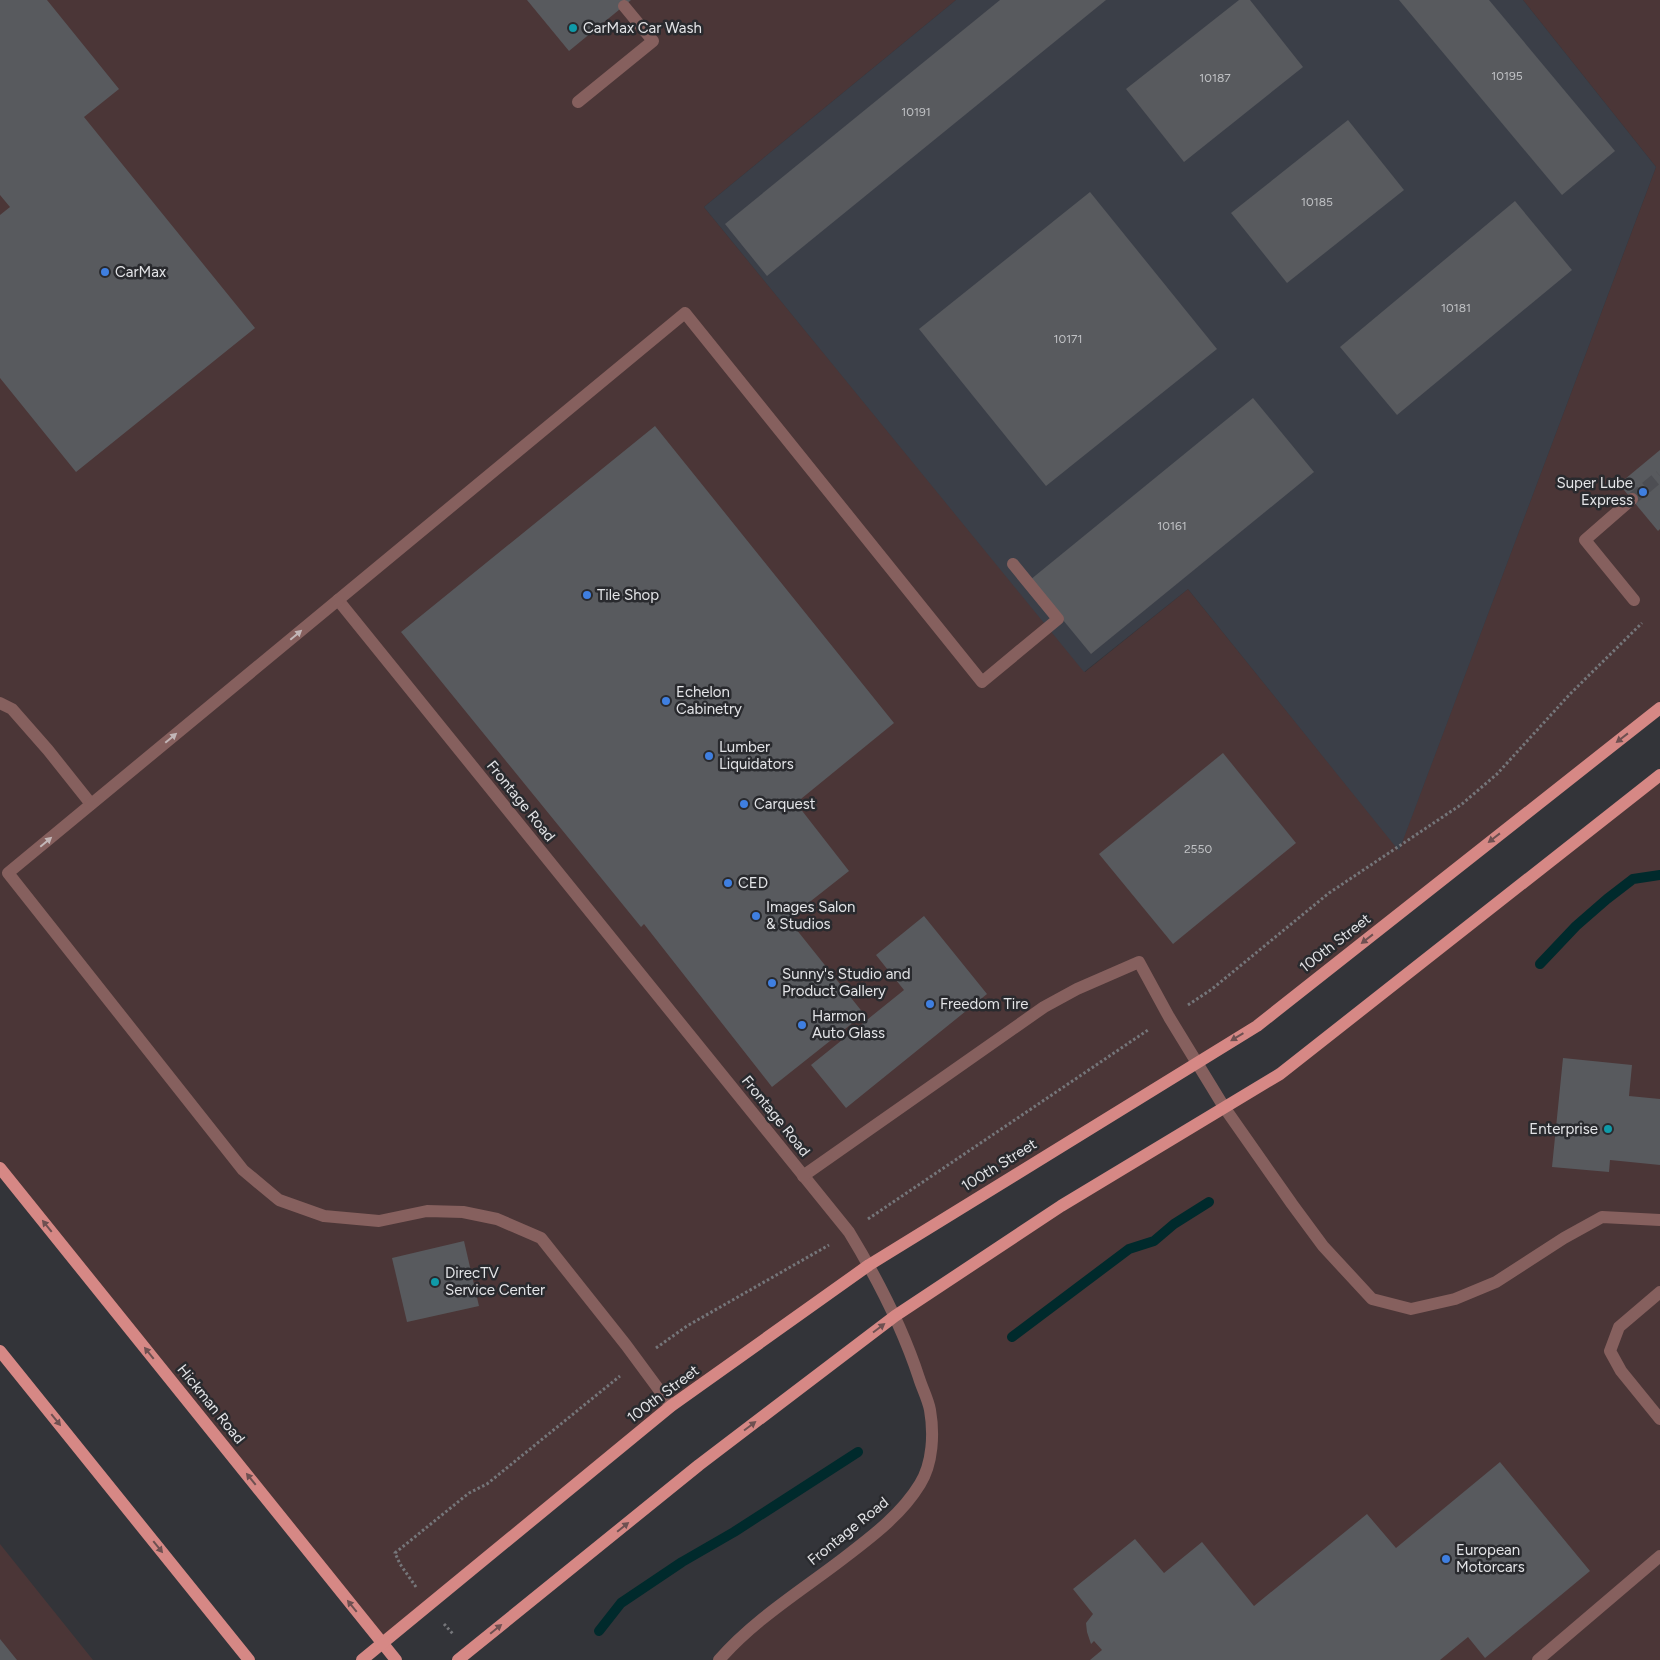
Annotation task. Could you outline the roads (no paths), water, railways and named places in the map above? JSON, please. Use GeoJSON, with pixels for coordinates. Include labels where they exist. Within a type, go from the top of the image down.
{"type":"FeatureCollection","features":[{"type":"Feature","properties":{"kind":"main road","name":"100th Street"},"geometry":{"type":"LineString","coordinates":[[362,1660],[671,1406],[869,1265],[1257,1026],[1660,708]]}},
{"type":"Feature","properties":{"kind":"main road"},"geometry":{"type":"LineString","coordinates":[[458,1660],[699,1465],[895,1316],[1062,1206],[1280,1074],[1660,775]]}},
{"type":"Feature","properties":{"kind":"main road","name":"Hickman Road"},"geometry":{"type":"LineString","coordinates":[[0,1168],[396,1660]]}},
{"type":"Feature","properties":{"kind":"main road"},"geometry":{"type":"LineString","coordinates":[[0,1351],[249,1660]]}},
{"type":"Feature","properties":{"kind":"lane"},"geometry":{"type":"LineString","coordinates":[[578,102],[653,41],[624,6]]}},
{"type":"Feature","properties":{"kind":"lane"},"geometry":{"type":"LineString","coordinates":[[671,1406],[541,1238],[497,1219],[463,1212],[426,1212],[380,1221],[324,1216],[279,1200],[243,1170],[8,873],[685,313],[982,682],[1058,619],[1014,564]]}},
{"type":"Feature","properties":{"kind":"lane"},"geometry":{"type":"LineString","coordinates":[[1632,499],[1585,540],[1634,600]]}},
{"type":"Feature","properties":{"kind":"lane","name":"Frontage Road"},"geometry":{"type":"LineString","coordinates":[[338,600],[849,1232],[869,1265],[895,1316],[910,1352],[930,1410],[932,1442],[928,1463],[921,1482],[900,1511],[850,1553],[756,1623],[719,1660]]}},
{"type":"Feature","properties":{"kind":"lane"},"geometry":{"type":"LineString","coordinates":[[0,703],[12,708],[91,804]]}},
{"type":"Feature","properties":{"kind":"lane"},"geometry":{"type":"LineString","coordinates":[[802,1176],[1044,1007],[1077,989],[1139,962],[1169,1017],[1224,1107],[1322,1246],[1372,1299],[1411,1309],[1455,1299],[1496,1282],[1564,1238],[1602,1217],[1660,1220]]}},
{"type":"Feature","properties":{"kind":"lane"},"geometry":{"type":"LineString","coordinates":[[1660,1292],[1619,1326],[1610,1351],[1621,1371],[1660,1419]]}},
{"type":"Feature","properties":{"kind":"lane"},"geometry":{"type":"LineString","coordinates":[[1538,1660],[1660,1556]]}},
{"type":"Feature","properties":{"kind":"waterway"},"geometry":{"type":"LineString","coordinates":[[1540,964],[1576,926],[1633,879],[1660,875]]}},
{"type":"Feature","properties":{"kind":"waterway"},"geometry":{"type":"LineString","coordinates":[[1012,1337],[1129,1249],[1154,1241],[1174,1224],[1209,1202]]}},
{"type":"Feature","properties":{"kind":"waterway"},"geometry":{"type":"LineString","coordinates":[[599,1631],[621,1603],[682,1562],[734,1532],[858,1452]]}},
{"type":"Feature","properties":{"kind":"tunnel"},"geometry":{"type":"LineString","coordinates":[[1632,499],[1660,476]]}},
{"type":"Feature","properties":{"kind":"place","name":"CarMax Car Wash"},"geometry":{"type":"Point","coordinates":[573,28]}},
{"type":"Feature","properties":{"kind":"place","name":"CarMax"},"geometry":{"type":"Point","coordinates":[105,272]}},
{"type":"Feature","properties":{"kind":"place","name":"Super Lube Express"},"geometry":{"type":"Point","coordinates":[1643,492]}},
{"type":"Feature","properties":{"kind":"place","name":"Tile Shop"},"geometry":{"type":"Point","coordinates":[587,595]}},
{"type":"Feature","properties":{"kind":"place","name":"Echelon Cabinetry"},"geometry":{"type":"Point","coordinates":[666,701]}},
{"type":"Feature","properties":{"kind":"place","name":"Lumber Liquidators"},"geometry":{"type":"Point","coordinates":[709,756]}},
{"type":"Feature","properties":{"kind":"place","name":"Carquest"},"geometry":{"type":"Point","coordinates":[744,804]}},
{"type":"Feature","properties":{"kind":"place","name":"CED"},"geometry":{"type":"Point","coordinates":[728,883]}},
{"type":"Feature","properties":{"kind":"place","name":"Images Salon & Studios"},"geometry":{"type":"Point","coordinates":[756,916]}},
{"type":"Feature","properties":{"kind":"place","name":"Sunny's Studio and Product Gallery"},"geometry":{"type":"Point","coordinates":[772,983]}},
{"type":"Feature","properties":{"kind":"place","name":"Freedom Tire"},"geometry":{"type":"Point","coordinates":[930,1004]}},
{"type":"Feature","properties":{"kind":"place","name":"Harmon Auto Glass"},"geometry":{"type":"Point","coordinates":[802,1025]}},
{"type":"Feature","properties":{"kind":"place","name":"Enterprise"},"geometry":{"type":"Point","coordinates":[1608,1129]}},
{"type":"Feature","properties":{"kind":"place","name":"DirecTV Service Center"},"geometry":{"type":"Point","coordinates":[435,1282]}},
{"type":"Feature","properties":{"kind":"place","name":"European Motorcars"},"geometry":{"type":"Point","coordinates":[1446,1559]}}]}
